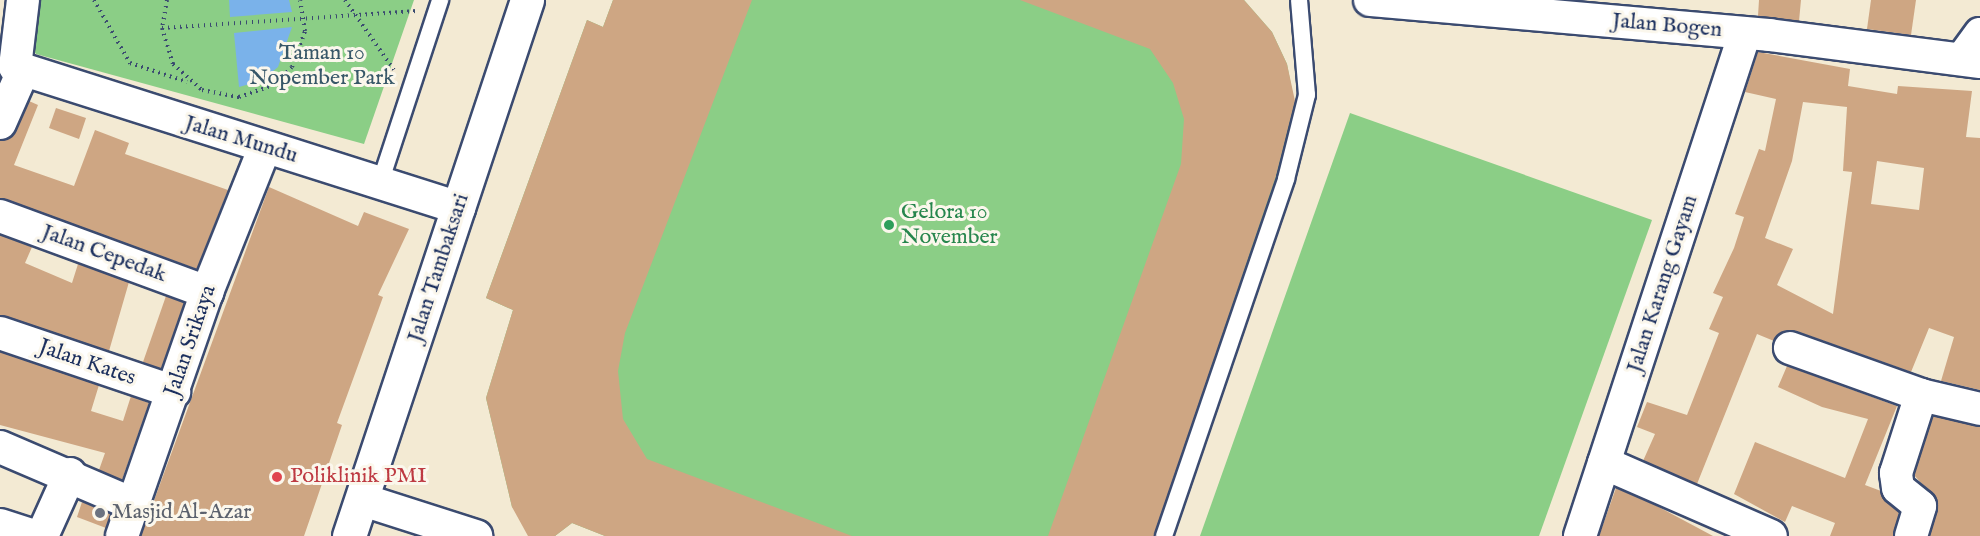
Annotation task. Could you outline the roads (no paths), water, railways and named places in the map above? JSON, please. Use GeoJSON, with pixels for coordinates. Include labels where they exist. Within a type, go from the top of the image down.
{"type":"FeatureCollection","features":[{"type":"Feature","properties":{"kind":"main road","name":"Jalan Tambaksari"},"geometry":{"type":"LineString","coordinates":[[349,536],[363,500],[527,0]]}},
{"type":"Feature","properties":{"kind":"street"},"geometry":{"type":"LineString","coordinates":[[0,123],[23,0]]}},
{"type":"Feature","properties":{"kind":"street","name":"Jalan Bogen"},"geometry":{"type":"LineString","coordinates":[[1370,0],[1974,52]]}},
{"type":"Feature","properties":{"kind":"street","name":"Jalan Karang Gayam"},"geometry":{"type":"LineString","coordinates":[[1580,536],[1745,33]]}},
{"type":"Feature","properties":{"kind":"street","name":"Jalan Mundu"},"geometry":{"type":"LineString","coordinates":[[12,63],[265,147],[459,208]]}},
{"type":"Feature","properties":{"kind":"street","name":"Jalan Srikaya"},"geometry":{"type":"LineString","coordinates":[[122,536],[207,292],[265,147]]}},
{"type":"Feature","properties":{"kind":"street","name":"Jalan Cepedak"},"geometry":{"type":"LineString","coordinates":[[0,216],[207,292]]}},
{"type":"Feature","properties":{"kind":"street","name":"Jalan Kates"},"geometry":{"type":"LineString","coordinates":[[0,333],[174,392]]}},
{"type":"Feature","properties":{"kind":"street"},"geometry":{"type":"LineString","coordinates":[[1790,348],[1921,395],[1980,409]]}},
{"type":"Feature","properties":{"kind":"street"},"geometry":{"type":"LineString","coordinates":[[1911,536],[1920,506],[1898,488],[1896,473],[1921,395]]}},
{"type":"Feature","properties":{"kind":"street"},"geometry":{"type":"LineString","coordinates":[[0,447],[70,474],[134,504]]}},
{"type":"Feature","properties":{"kind":"street"},"geometry":{"type":"LineString","coordinates":[[1604,463],[1771,536]]}},
{"type":"Feature","properties":{"kind":"street"},"geometry":{"type":"LineString","coordinates":[[42,536],[70,474]]}},
{"type":"Feature","properties":{"kind":"street"},"geometry":{"type":"LineString","coordinates":[[363,500],[476,536]]}},
{"type":"Feature","properties":{"kind":"street"},"geometry":{"type":"LineString","coordinates":[[0,525],[33,536]]}},
{"type":"Feature","properties":{"kind":"lane"},"geometry":{"type":"LineString","coordinates":[[380,183],[440,0]]}},
{"type":"Feature","properties":{"kind":"lane"},"geometry":{"type":"LineString","coordinates":[[1164,536],[1286,179],[1307,95],[1299,0]]}},
{"type":"Feature","properties":{"kind":"water"},"geometry":{"type":"Polygon","coordinates":[[[229,0],[289,0],[292,12],[230,17],[229,0]]]}},
{"type":"Feature","properties":{"kind":"water"},"geometry":{"type":"Polygon","coordinates":[[[292,27],[278,67],[261,81],[239,87],[234,33],[292,27]]]}},
{"type":"Feature","properties":{"kind":"place","name":"Gelora 10 November"},"geometry":{"type":"Point","coordinates":[889,225]}},
{"type":"Feature","properties":{"kind":"place","name":"Poliklinik PMI"},"geometry":{"type":"Point","coordinates":[277,477]}},
{"type":"Feature","properties":{"kind":"place","name":"Masjid Al-Azar"},"geometry":{"type":"Point","coordinates":[100,513]}},
{"type":"Feature","properties":{"kind":"park label","name":"Taman 10 Nopember Park"},"geometry":{"type":"Point","coordinates":[322,66]}}]}
